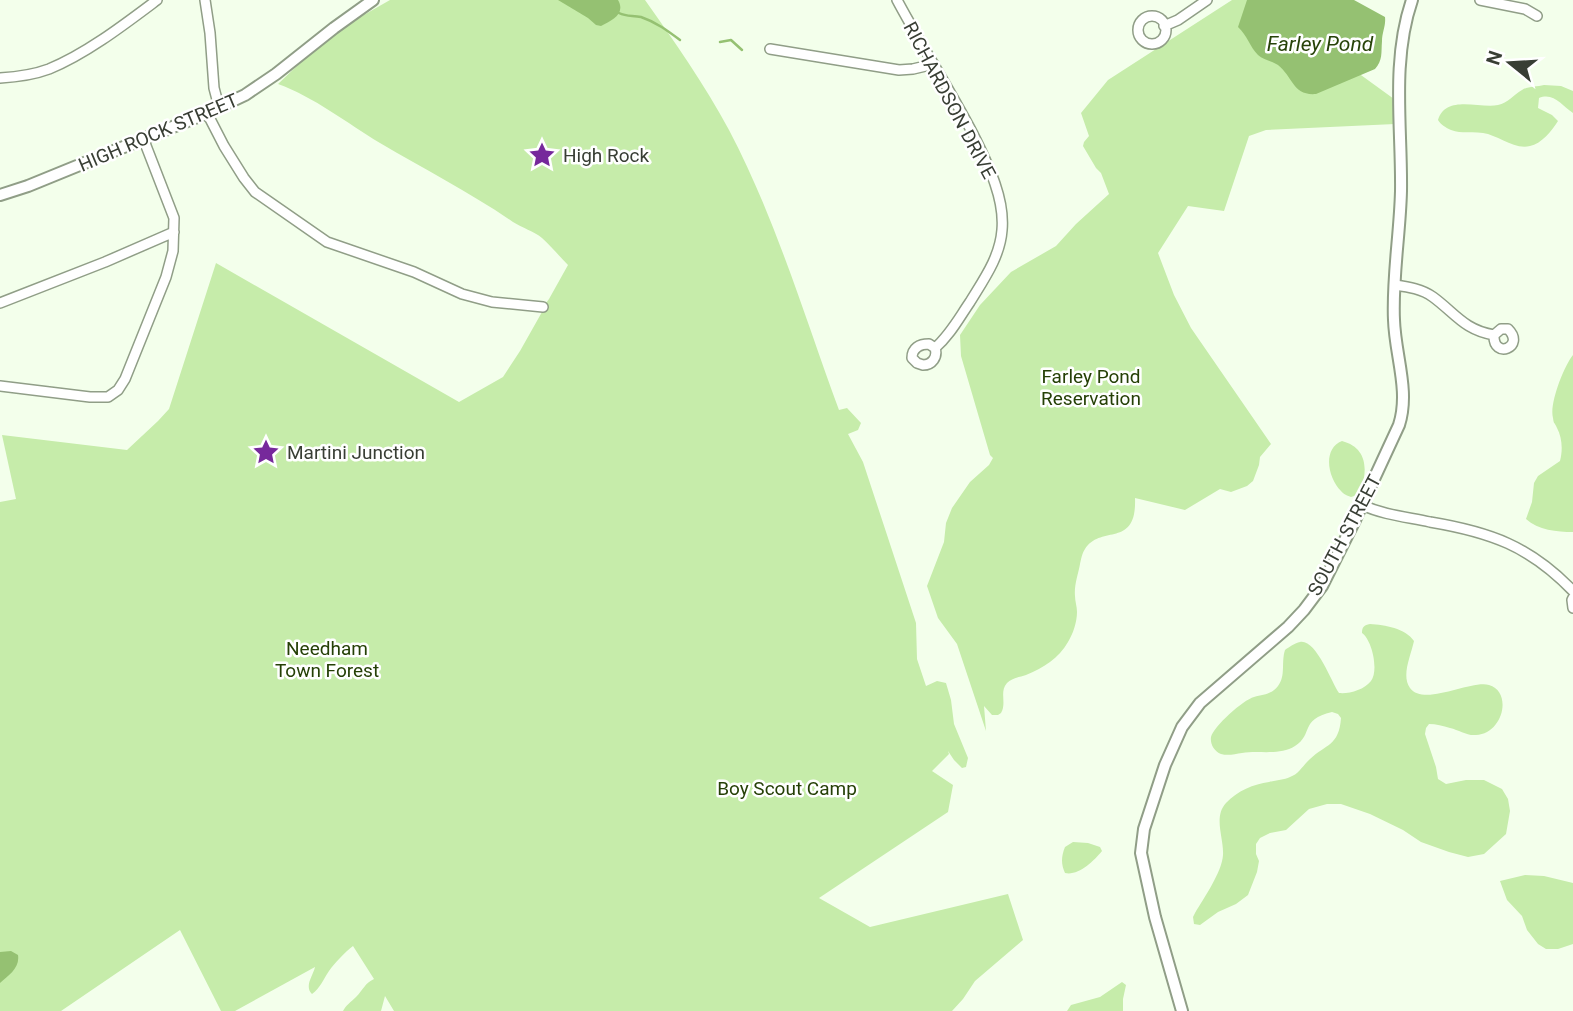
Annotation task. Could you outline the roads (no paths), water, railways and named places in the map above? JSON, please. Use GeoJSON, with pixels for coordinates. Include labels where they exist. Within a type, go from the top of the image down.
{"type":"FeatureCollection","features":[{"type":"Feature","properties":{"kind":"street"},"geometry":{"type":"LineString","coordinates":[[0,78],[36,73],[62,63],[157,0]]}},
{"type":"Feature","properties":{"kind":"street"},"geometry":{"type":"LineString","coordinates":[[205,0],[211,33],[214,88],[219,107]]}},
{"type":"Feature","properties":{"kind":"street","name":"HIGH ROCK STREET"},"geometry":{"type":"LineString","coordinates":[[0,195],[208,113],[245,95],[373,0]]}},
{"type":"Feature","properties":{"kind":"street","name":"RICHARDSON DRIVE"},"geometry":{"type":"LineString","coordinates":[[897,0],[985,159],[996,187],[1002,219],[999,248],[991,267],[948,335],[935,348]]}},
{"type":"Feature","properties":{"kind":"street"},"geometry":{"type":"LineString","coordinates":[[1164,26],[1178,20],[1207,0]]}},
{"type":"Feature","properties":{"kind":"street","name":"SOUTH STREET"},"geometry":{"type":"LineString","coordinates":[[1182,1011],[1155,918],[1141,853],[1144,829],[1165,765],[1182,727],[1200,703],[1288,627],[1322,586],[1399,425],[1404,407],[1394,317],[1401,187],[1401,54],[1412,0]]}},
{"type":"Feature","properties":{"kind":"street"},"geometry":{"type":"LineString","coordinates":[[1480,0],[1525,9],[1537,16]]}},
{"type":"Feature","properties":{"kind":"street"},"geometry":{"type":"LineString","coordinates":[[770,49],[899,70],[934,64]]}},
{"type":"Feature","properties":{"kind":"street"},"geometry":{"type":"LineString","coordinates":[[208,113],[224,146],[255,192],[327,242],[414,272],[462,294],[492,302],[543,307]]}},
{"type":"Feature","properties":{"kind":"street"},"geometry":{"type":"LineString","coordinates":[[0,386],[108,397],[118,390],[125,379],[166,277],[173,251],[174,218],[143,138]]}},
{"type":"Feature","properties":{"kind":"street"},"geometry":{"type":"LineString","coordinates":[[0,303],[174,232]]}},
{"type":"Feature","properties":{"kind":"street"},"geometry":{"type":"LineString","coordinates":[[1395,285],[1416,289],[1433,297],[1467,326],[1494,335]]}},
{"type":"Feature","properties":{"kind":"street"},"geometry":{"type":"LineString","coordinates":[[1362,505],[1381,512],[1486,534],[1528,552],[1573,591]]}},
{"type":"Feature","properties":{"kind":"street"},"geometry":{"type":"LineString","coordinates":[[1573,598],[1573,608]]}},
{"type":"Feature","properties":{"kind":"water"},"geometry":{"type":"Polygon","coordinates":[[[558,0],[618,0],[620,9],[617,16],[601,26],[558,0]]]}},
{"type":"Feature","properties":{"kind":"water","name":"Farley Pond"},"geometry":{"type":"Polygon","coordinates":[[[1247,0],[1354,0],[1385,17],[1379,63],[1375,69],[1316,94],[1302,92],[1278,65],[1258,55],[1238,27],[1247,0]]]}},
{"type":"Feature","properties":{"kind":"water"},"geometry":{"type":"Polygon","coordinates":[[[11,951],[18,955],[17,964],[0,983],[0,952],[11,951]]]}},
{"type":"Feature","properties":{"kind":"waterway"},"geometry":{"type":"LineString","coordinates":[[619,13],[646,19],[680,40]]}},
{"type":"Feature","properties":{"kind":"waterway"},"geometry":{"type":"LineString","coordinates":[[720,42],[731,40],[742,50]]}},
{"type":"Feature","properties":{"kind":"place","name":"High Rock"},"geometry":{"type":"Point","coordinates":[542,155]}},
{"type":"Feature","properties":{"kind":"place","name":"Martini Junction"},"geometry":{"type":"Point","coordinates":[266,452]}},
{"type":"Feature","properties":{"kind":"park label","name":"Farley Pond Reservation"},"geometry":{"type":"Point","coordinates":[1091,387]}},
{"type":"Feature","properties":{"kind":"park label","name":"Needham Town Forest"},"geometry":{"type":"Point","coordinates":[327,659]}},
{"type":"Feature","properties":{"kind":"park label","name":"Boy Scout Camp"},"geometry":{"type":"Point","coordinates":[787,788]}}]}
